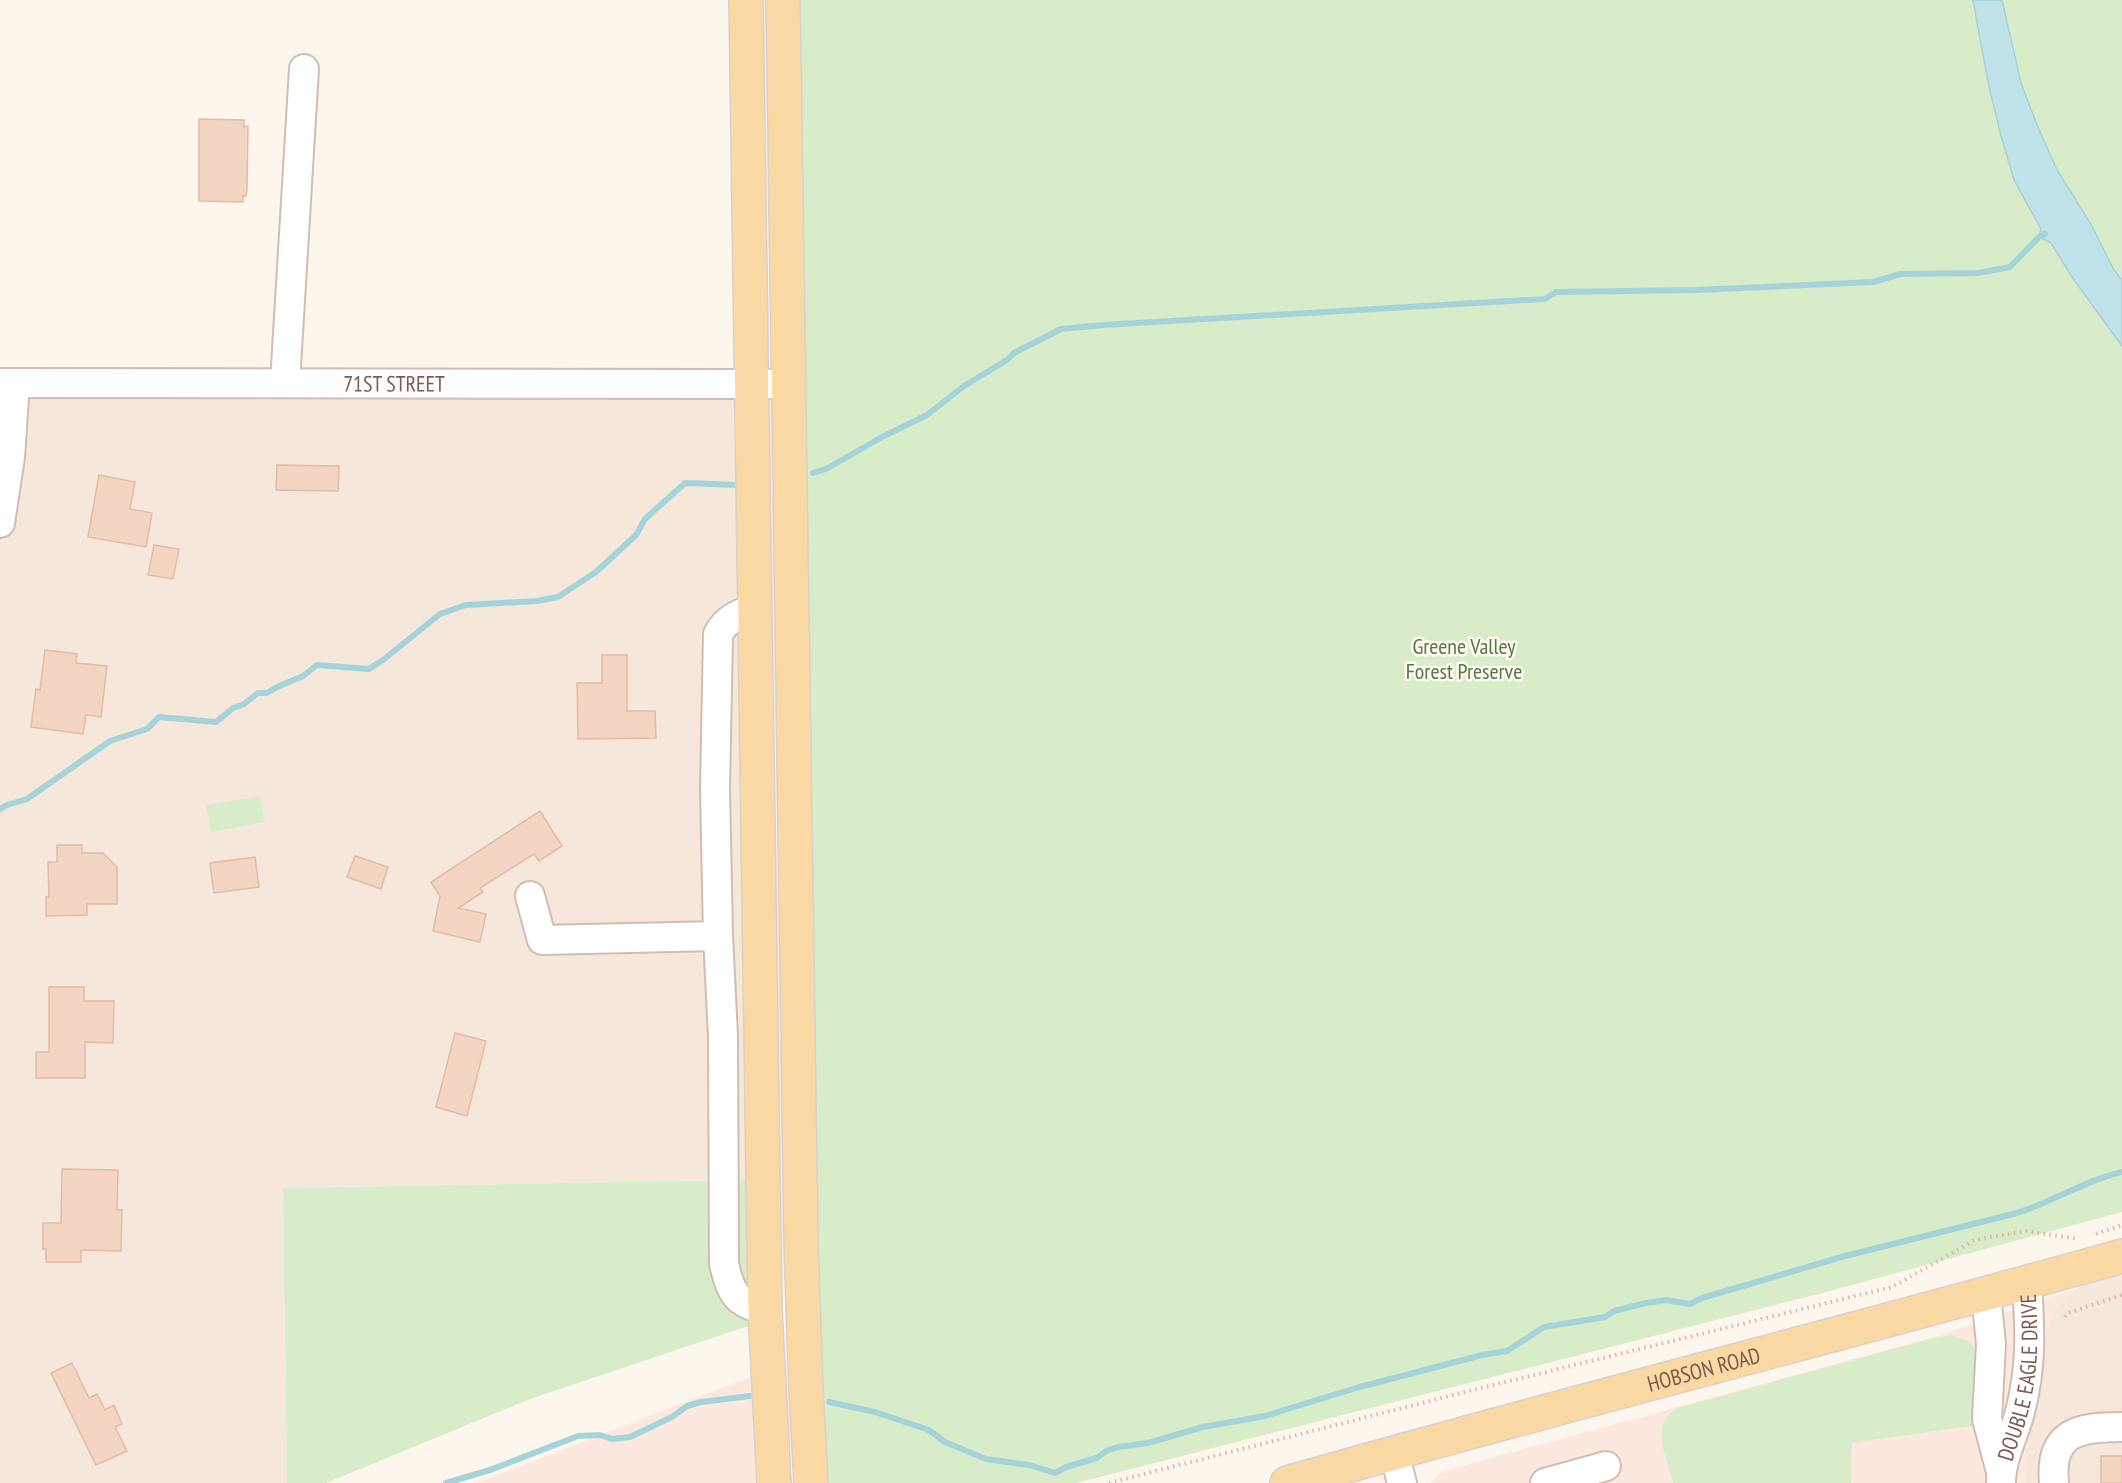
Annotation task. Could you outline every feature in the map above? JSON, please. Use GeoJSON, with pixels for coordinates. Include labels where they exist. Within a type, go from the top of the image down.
{"type":"FeatureCollection","features":[{"type":"Feature","properties":{"kind":"main road"},"geometry":{"type":"LineString","coordinates":[[746,0],[765,1309],[774,1483]]}},
{"type":"Feature","properties":{"kind":"main road"},"geometry":{"type":"LineString","coordinates":[[783,0],[801,1232],[811,1483]]}},
{"type":"Feature","properties":{"kind":"main road","name":"HOBSON ROAD"},"geometry":{"type":"LineString","coordinates":[[1287,1483],[1398,1468],[1784,1347],[2122,1256]]}},
{"type":"Feature","properties":{"kind":"street"},"geometry":{"type":"LineString","coordinates":[[285,383],[304,69]]}},
{"type":"Feature","properties":{"kind":"street","name":"71ST STREET"},"geometry":{"type":"LineString","coordinates":[[8,383],[788,384]]}},
{"type":"Feature","properties":{"kind":"street"},"geometry":{"type":"LineString","coordinates":[[0,523],[10,457],[8,383]]}},
{"type":"Feature","properties":{"kind":"street"},"geometry":{"type":"LineString","coordinates":[[755,608],[734,616],[723,624],[718,634],[715,789],[723,1036],[724,1264],[732,1288],[740,1302],[750,1307],[765,1309]]}},
{"type":"Feature","properties":{"kind":"street"},"geometry":{"type":"LineString","coordinates":[[530,896],[542,940],[718,936]]}},
{"type":"Feature","properties":{"kind":"street","name":"DOUBLE EAGLE DRIVE"},"geometry":{"type":"LineString","coordinates":[[2001,1477],[2020,1413],[2028,1368],[2031,1340],[2027,1283]]}},
{"type":"Feature","properties":{"kind":"street","name":"DOUBLE EAGLE DRIVE"},"geometry":{"type":"LineString","coordinates":[[1986,1294],[1991,1344],[1987,1419],[2001,1477]]}},
{"type":"Feature","properties":{"kind":"street"},"geometry":{"type":"LineString","coordinates":[[2054,1483],[2052,1468],[2065,1438],[2079,1430],[2094,1427],[2122,1427]]}},
{"type":"Feature","properties":{"kind":"street"},"geometry":{"type":"LineString","coordinates":[[1545,1483],[1606,1466]]}},
{"type":"Feature","properties":{"kind":"path"},"geometry":{"type":"LineString","coordinates":[[1108,1483],[1468,1391],[1892,1287],[1975,1240],[2025,1231],[2079,1239]]}},
{"type":"Feature","properties":{"kind":"path"},"geometry":{"type":"LineString","coordinates":[[2065,1317],[2068,1313],[2122,1295]]}},
{"type":"Feature","properties":{"kind":"shaded area"},"geometry":{"type":"Polygon","coordinates":[[[741,394],[746,1180],[283,1188],[287,1483],[0,1483],[0,395],[741,394]]]}},
{"type":"Feature","properties":{"kind":"shaded area"},"geometry":{"type":"Polygon","coordinates":[[[2122,1274],[2122,1483],[2027,1483],[2027,1449],[2043,1341],[2057,1306],[2076,1289],[2090,1282],[2122,1274]]]}},
{"type":"Feature","properties":{"kind":"shaded area"},"geometry":{"type":"Polygon","coordinates":[[[2076,1289],[2057,1306],[2043,1341],[2027,1449],[2027,1483],[1431,1483],[1438,1475],[1451,1469],[1941,1335],[2076,1289]]]}},
{"type":"Feature","properties":{"kind":"shaded area"},"geometry":{"type":"Polygon","coordinates":[[[755,1375],[761,1483],[477,1483],[600,1435],[755,1375]]]}},
{"type":"Feature","properties":{"kind":"green space","name":"Greene Valley Forest Preserve"},"geometry":{"type":"Polygon","coordinates":[[[797,0],[2122,0],[2122,1212],[1826,1292],[1076,1483],[826,1483],[816,1249],[797,0]]]}},
{"type":"Feature","properties":{"kind":"green space"},"geometry":{"type":"Polygon","coordinates":[[[260,796],[265,822],[211,832],[206,805],[260,796]]]}},
{"type":"Feature","properties":{"kind":"green space"},"geometry":{"type":"Polygon","coordinates":[[[746,1180],[748,1326],[530,1399],[326,1483],[287,1483],[283,1188],[746,1180]]]}},
{"type":"Feature","properties":{"kind":"green space"},"geometry":{"type":"Polygon","coordinates":[[[1950,1335],[1969,1341],[1979,1355],[1978,1425],[1852,1443],[1851,1483],[1673,1483],[1664,1452],[1662,1432],[1669,1415],[1678,1408],[1950,1335]]]}},
{"type":"Feature","properties":{"kind":"water"},"geometry":{"type":"Polygon","coordinates":[[[1973,0],[2002,0],[2021,83],[2037,125],[2057,170],[2091,224],[2114,270],[2122,280],[2122,346],[2072,277],[2051,243],[2039,237],[2041,229],[2014,180],[1988,82],[1973,0]]]}},
{"type":"Feature","properties":{"kind":"building"},"geometry":{"type":"Polygon","coordinates":[[[199,119],[244,120],[244,127],[248,126],[247,190],[246,196],[243,196],[243,202],[199,201],[199,119]]]}},
{"type":"Feature","properties":{"kind":"building"},"geometry":{"type":"Polygon","coordinates":[[[277,465],[339,466],[338,491],[276,490],[277,465]]]}},
{"type":"Feature","properties":{"kind":"building"},"geometry":{"type":"Polygon","coordinates":[[[99,475],[135,482],[130,509],[152,513],[146,547],[88,537],[99,475]]]}},
{"type":"Feature","properties":{"kind":"building"},"geometry":{"type":"Polygon","coordinates":[[[154,545],[179,549],[173,579],[148,575],[154,545]]]}},
{"type":"Feature","properties":{"kind":"building"},"geometry":{"type":"Polygon","coordinates":[[[45,650],[77,654],[76,663],[107,666],[101,717],[86,715],[83,734],[31,727],[36,689],[40,690],[45,650]]]}},
{"type":"Feature","properties":{"kind":"building"},"geometry":{"type":"Polygon","coordinates":[[[602,655],[627,655],[627,711],[655,711],[656,738],[578,739],[577,683],[602,683],[602,655]]]}},
{"type":"Feature","properties":{"kind":"building"},"geometry":{"type":"Polygon","coordinates":[[[540,811],[562,846],[539,861],[534,854],[480,888],[483,892],[458,908],[486,914],[480,942],[433,931],[440,896],[431,882],[540,811]]]}},
{"type":"Feature","properties":{"kind":"building"},"geometry":{"type":"Polygon","coordinates":[[[57,845],[82,845],[82,853],[103,853],[117,867],[117,904],[87,904],[87,915],[46,916],[46,897],[49,897],[48,862],[57,862],[57,845]]]}},
{"type":"Feature","properties":{"kind":"building"},"geometry":{"type":"Polygon","coordinates":[[[355,856],[388,867],[381,889],[347,877],[355,856]]]}},
{"type":"Feature","properties":{"kind":"building"},"geometry":{"type":"Polygon","coordinates":[[[255,857],[259,887],[214,893],[210,863],[255,857]]]}},
{"type":"Feature","properties":{"kind":"building"},"geometry":{"type":"Polygon","coordinates":[[[49,987],[84,987],[84,1001],[114,1001],[113,1043],[85,1042],[85,1078],[36,1078],[36,1052],[49,1052],[49,987]]]}},
{"type":"Feature","properties":{"kind":"building"},"geometry":{"type":"Polygon","coordinates":[[[455,1033],[486,1041],[467,1116],[436,1107],[455,1033]]]}},
{"type":"Feature","properties":{"kind":"building"},"geometry":{"type":"Polygon","coordinates":[[[62,1169],[118,1170],[117,1210],[122,1210],[121,1251],[81,1250],[81,1262],[46,1262],[46,1249],[43,1249],[43,1223],[61,1223],[62,1169]]]}},
{"type":"Feature","properties":{"kind":"building"},"geometry":{"type":"Polygon","coordinates":[[[72,1363],[89,1398],[97,1394],[105,1410],[114,1405],[122,1424],[115,1427],[127,1451],[96,1465],[51,1373],[72,1363]]]}},
{"type":"Feature","properties":{"kind":"building"},"geometry":{"type":"Polygon","coordinates":[[[2101,1456],[2122,1456],[2122,1483],[2101,1483],[2101,1456]]]}},
{"type":"Feature","properties":{"kind":"waterway"},"geometry":{"type":"LineString","coordinates":[[813,473],[826,469],[882,437],[927,415],[964,386],[1007,360],[1014,353],[1061,329],[1545,299],[1556,292],[1698,290],[1873,282],[1900,274],[1978,273],[2010,267],[2039,237],[2045,234]]}},
{"type":"Feature","properties":{"kind":"waterway"},"geometry":{"type":"LineString","coordinates":[[0,809],[27,799],[110,741],[147,729],[159,717],[216,722],[233,708],[244,704],[258,693],[267,693],[303,676],[317,665],[369,669],[440,614],[466,605],[537,601],[558,597],[596,572],[636,535],[645,519],[685,483],[739,485]]}},
{"type":"Feature","properties":{"kind":"waterway"},"geometry":{"type":"LineString","coordinates":[[829,1402],[875,1412],[929,1430],[945,1442],[986,1459],[1029,1465],[1055,1473],[1066,1467],[1097,1458],[1106,1451],[1118,1447],[1148,1443],[1203,1427],[1265,1416],[1356,1388],[1482,1355],[1507,1351],[1544,1327],[1605,1317],[1614,1311],[1646,1303],[1666,1300],[1690,1304],[1702,1298],[1845,1256],[2017,1213],[2122,1172]]}},
{"type":"Feature","properties":{"kind":"waterway"},"geometry":{"type":"LineString","coordinates":[[446,1483],[490,1470],[578,1436],[600,1435],[612,1439],[630,1437],[672,1417],[687,1406],[750,1396]]}}]}
